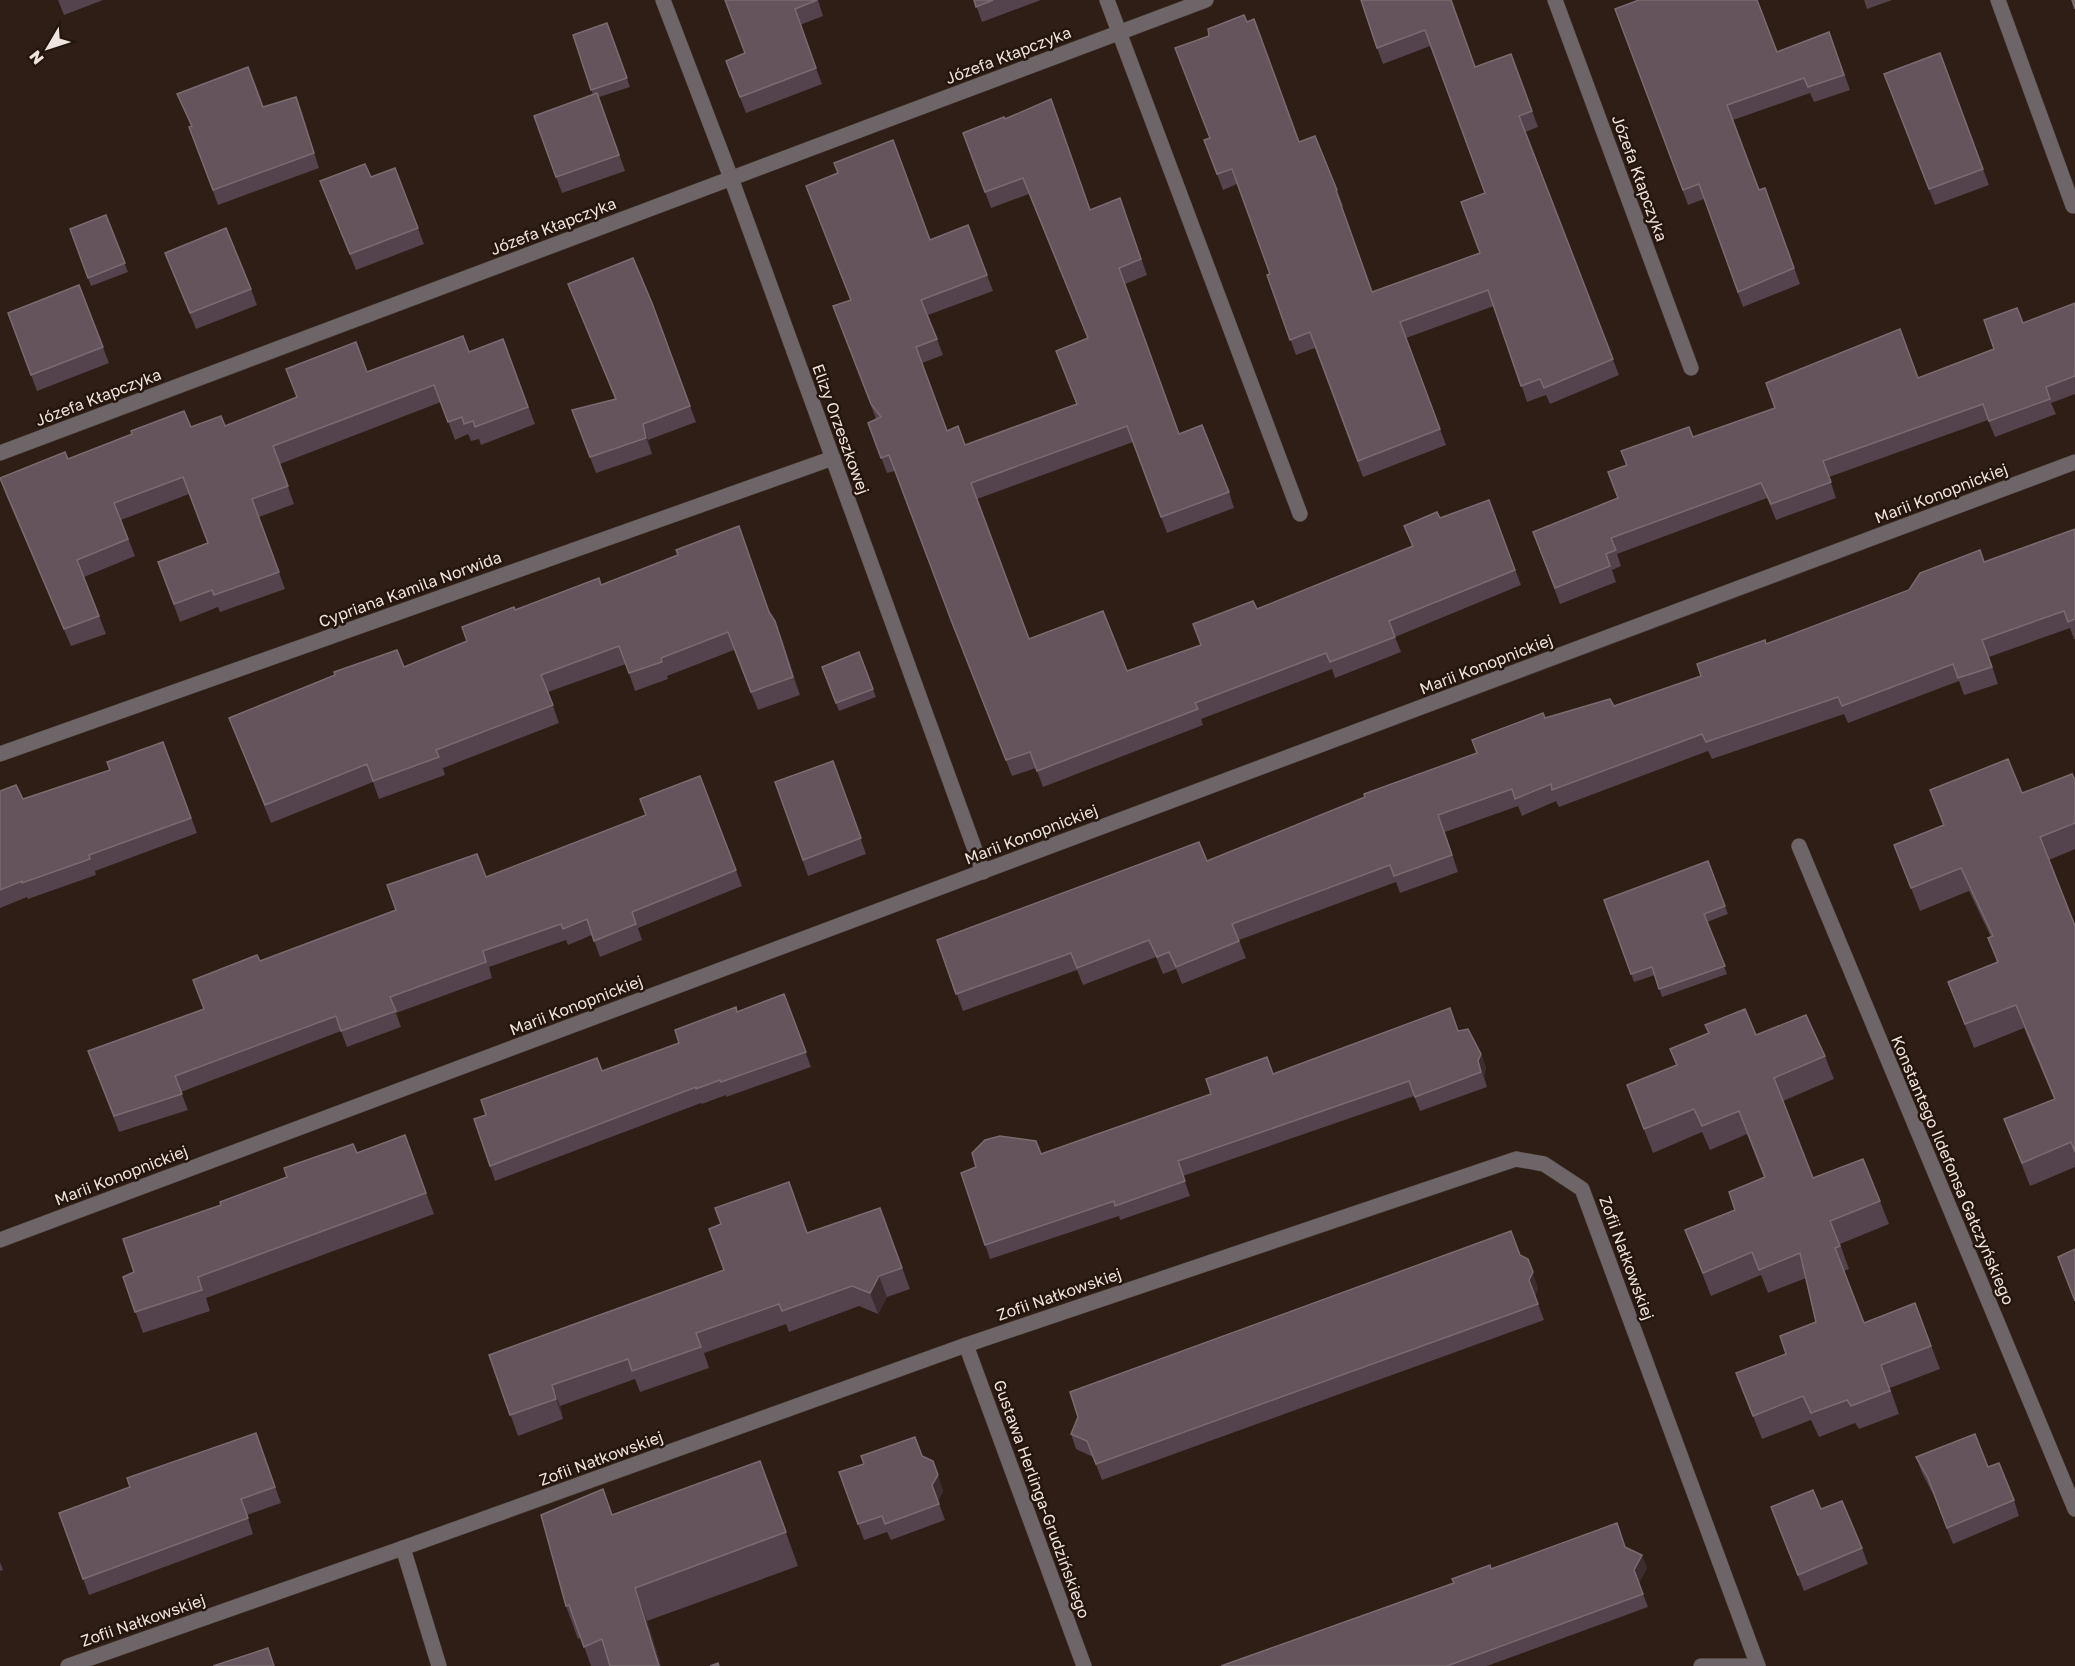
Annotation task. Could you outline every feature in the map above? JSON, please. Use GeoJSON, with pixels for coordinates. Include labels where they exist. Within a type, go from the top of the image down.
{"type":"FeatureCollection","features":[{"type":"Feature","properties":{"kind":"street","name":"Elizy Orzeszkowej"},"geometry":{"type":"LineString","coordinates":[[663,0],[731,178],[983,872]]}},
{"type":"Feature","properties":{"kind":"street"},"geometry":{"type":"LineString","coordinates":[[1107,0],[1300,514]]}},
{"type":"Feature","properties":{"kind":"street","name":"Józefa Kłapczyka"},"geometry":{"type":"LineString","coordinates":[[0,453],[1206,0]]}},
{"type":"Feature","properties":{"kind":"street","name":"Józefa Kłapczyka"},"geometry":{"type":"LineString","coordinates":[[1555,0],[1691,368]]}},
{"type":"Feature","properties":{"kind":"street"},"geometry":{"type":"LineString","coordinates":[[1998,0],[2073,206]]}},
{"type":"Feature","properties":{"kind":"street","name":"Cypriana Kamila Norwida"},"geometry":{"type":"LineString","coordinates":[[0,754],[832,458]]}},
{"type":"Feature","properties":{"kind":"street","name":"Marii Konopnickiej"},"geometry":{"type":"LineString","coordinates":[[0,1240],[2075,462]]}},
{"type":"Feature","properties":{"kind":"street","name":"Konstantego Ildefonsa Gałczyńskiego"},"geometry":{"type":"LineString","coordinates":[[1799,846],[2075,1509]]}},
{"type":"Feature","properties":{"kind":"street","name":"Zofii Nałkowskiej"},"geometry":{"type":"LineString","coordinates":[[68,1666],[966,1345],[1516,1159],[1544,1164],[1582,1189],[1758,1666]]}},
{"type":"Feature","properties":{"kind":"street","name":"Gustawa Herlinga-Grudzińskiego"},"geometry":{"type":"LineString","coordinates":[[966,1345],[1084,1666]]}},
{"type":"Feature","properties":{"kind":"street"},"geometry":{"type":"LineString","coordinates":[[403,1548],[439,1666]]}},
{"type":"Feature","properties":{"kind":"street"},"geometry":{"type":"LineString","coordinates":[[1701,1666],[1758,1666]]}},
{"type":"Feature","properties":{"kind":"building"},"geometry":{"type":"Polygon","coordinates":[[[725,0],[817,0],[795,9],[816,68],[740,97],[726,61],[745,53],[725,0]]]}},
{"type":"Feature","properties":{"kind":"building"},"geometry":{"type":"Polygon","coordinates":[[[974,0],[993,0],[976,7],[974,0]]]}},
{"type":"Feature","properties":{"kind":"building"},"geometry":{"type":"Polygon","coordinates":[[[1361,0],[1451,0],[1475,67],[1511,54],[1532,111],[1519,116],[1613,359],[1544,388],[1540,379],[1521,386],[1488,290],[1400,322],[1440,429],[1358,461],[1310,332],[1290,340],[1267,275],[1270,274],[1232,169],[1217,174],[1204,140],[1210,138],[1175,48],[1209,36],[1208,29],[1244,15],[1247,22],[1254,19],[1299,142],[1315,136],[1337,190],[1372,292],[1480,253],[1461,202],[1485,193],[1425,30],[1377,48],[1361,0]]]}},
{"type":"Feature","properties":{"kind":"building"},"geometry":{"type":"Polygon","coordinates":[[[1639,0],[1757,0],[1777,52],[1829,32],[1844,75],[1808,87],[1804,78],[1727,105],[1759,190],[1765,188],[1794,268],[1738,292],[1699,184],[1683,190],[1615,9],[1639,0]]]}},
{"type":"Feature","properties":{"kind":"building"},"geometry":{"type":"Polygon","coordinates":[[[607,23],[627,78],[591,90],[573,35],[607,23]]]}},
{"type":"Feature","properties":{"kind":"building"},"geometry":{"type":"Polygon","coordinates":[[[1940,53],[1983,169],[1929,189],[1884,74],[1940,53]]]}},
{"type":"Feature","properties":{"kind":"building"},"geometry":{"type":"Polygon","coordinates":[[[248,67],[263,107],[296,97],[314,153],[213,190],[189,127],[192,126],[177,94],[248,67]]]}},
{"type":"Feature","properties":{"kind":"building"},"geometry":{"type":"Polygon","coordinates":[[[597,93],[619,155],[556,177],[534,116],[597,93]]]}},
{"type":"Feature","properties":{"kind":"building"},"geometry":{"type":"Polygon","coordinates":[[[1051,99],[1090,210],[1120,198],[1141,259],[1119,268],[1179,434],[1202,425],[1229,492],[1161,517],[1127,426],[971,483],[1029,639],[1103,611],[1127,671],[1201,645],[1193,624],[1253,601],[1257,609],[1413,546],[1404,526],[1437,512],[1440,518],[1489,500],[1515,570],[1389,621],[1395,637],[1330,662],[1326,653],[1195,703],[1198,709],[1037,771],[1030,752],[1006,760],[889,455],[881,458],[868,423],[881,417],[871,404],[833,306],[851,300],[806,186],[838,173],[834,163],[893,140],[930,240],[968,225],[987,275],[921,300],[937,339],[916,347],[947,431],[958,426],[965,445],[1077,404],[1056,351],[1088,338],[1023,178],[985,192],[963,133],[1004,117],[1005,119],[1051,99]]]}},
{"type":"Feature","properties":{"kind":"building"},"geometry":{"type":"Polygon","coordinates":[[[365,164],[371,177],[395,168],[418,228],[350,254],[320,181],[365,164]]]}},
{"type":"Feature","properties":{"kind":"building"},"geometry":{"type":"Polygon","coordinates":[[[106,215],[125,263],[88,278],[70,229],[106,215]]]}},
{"type":"Feature","properties":{"kind":"building"},"geometry":{"type":"Polygon","coordinates":[[[226,228],[251,289],[190,313],[165,253],[226,228]]]}},
{"type":"Feature","properties":{"kind":"building"},"geometry":{"type":"Polygon","coordinates":[[[633,258],[690,406],[643,424],[646,438],[590,457],[572,410],[616,399],[568,284],[633,258]]]}},
{"type":"Feature","properties":{"kind":"building"},"geometry":{"type":"Polygon","coordinates":[[[79,285],[103,347],[31,375],[8,313],[79,285]]]}},
{"type":"Feature","properties":{"kind":"building"},"geometry":{"type":"Polygon","coordinates":[[[2075,303],[2075,376],[2046,387],[2050,399],[1989,421],[1983,404],[1823,461],[1831,482],[1771,504],[1761,483],[1611,538],[1616,550],[1606,554],[1610,566],[1555,588],[1533,532],[1618,498],[1608,472],[1627,465],[1621,451],[1689,427],[1693,437],[1775,408],[1766,383],[1900,329],[1918,378],[1994,349],[1984,320],[2017,308],[2023,323],[2075,303]]]}},
{"type":"Feature","properties":{"kind":"building"},"geometry":{"type":"Polygon","coordinates":[[[463,336],[469,352],[503,339],[528,407],[475,427],[473,421],[464,424],[462,417],[448,422],[434,385],[273,446],[288,486],[252,499],[279,572],[214,595],[212,590],[174,604],[158,562],[208,543],[183,477],[114,503],[128,539],[77,560],[99,616],[64,629],[0,478],[65,452],[68,459],[184,411],[191,427],[221,416],[225,426],[297,397],[286,369],[356,342],[367,372],[463,336]]]}},
{"type":"Feature","properties":{"kind":"building"},"geometry":{"type":"Polygon","coordinates":[[[739,526],[769,612],[775,621],[793,677],[751,692],[728,632],[661,658],[662,662],[629,673],[619,646],[541,675],[553,705],[436,750],[439,757],[373,781],[367,764],[265,805],[229,718],[335,675],[334,672],[397,650],[404,667],[467,641],[462,627],[514,607],[515,610],[599,578],[601,585],[678,555],[676,550],[739,526]]]}},
{"type":"Feature","properties":{"kind":"building"},"geometry":{"type":"Polygon","coordinates":[[[2075,529],[2075,619],[2068,622],[2064,611],[1982,640],[1992,667],[1958,678],[1953,664],[1842,706],[1838,697],[1706,742],[1702,734],[1552,790],[1551,784],[1515,799],[1512,789],[1438,815],[1452,855],[1394,876],[1390,865],[1232,924],[1239,941],[1176,967],[1169,952],[1157,957],[1149,940],[1077,968],[1071,953],[956,994],[937,940],[1199,842],[1207,861],[1365,797],[1364,794],[1477,753],[1472,740],[1543,713],[1545,718],[1610,699],[1614,706],[1701,676],[1697,664],[1765,640],[1766,644],[1909,590],[1920,573],[1980,550],[1984,562],[2075,529]]]}},
{"type":"Feature","properties":{"kind":"building"},"geometry":{"type":"Polygon","coordinates":[[[859,652],[873,689],[836,703],[822,667],[859,652]]]}},
{"type":"Feature","properties":{"kind":"building"},"geometry":{"type":"Polygon","coordinates":[[[163,742],[191,818],[89,855],[90,859],[0,890],[0,791],[16,785],[23,799],[110,770],[107,762],[163,742]]]}},
{"type":"Feature","properties":{"kind":"building"},"geometry":{"type":"Polygon","coordinates":[[[2008,759],[2022,793],[2072,774],[2075,780],[2075,823],[2040,837],[2075,926],[2075,1152],[2071,1142],[2022,1163],[2004,1119],[2055,1099],[2016,1005],[1965,1024],[1948,982],[1998,962],[1988,938],[1993,936],[1961,868],[1911,888],[1894,845],[1944,825],[1930,790],[2008,759]]]}},
{"type":"Feature","properties":{"kind":"building"},"geometry":{"type":"Polygon","coordinates":[[[833,761],[861,838],[803,860],[775,782],[833,761]]]}},
{"type":"Feature","properties":{"kind":"building"},"geometry":{"type":"Polygon","coordinates":[[[700,776],[736,870],[632,912],[636,924],[594,941],[587,919],[563,929],[561,924],[483,951],[486,962],[390,997],[396,1011],[341,1031],[336,1016],[175,1076],[182,1094],[114,1116],[88,1051],[204,1009],[193,980],[257,955],[260,961],[396,910],[387,885],[477,854],[486,877],[646,815],[640,799],[700,776]]]}},
{"type":"Feature","properties":{"kind":"building"},"geometry":{"type":"Polygon","coordinates":[[[1708,861],[1725,906],[1704,914],[1725,966],[1659,989],[1652,967],[1631,974],[1604,900],[1708,861]]]}},
{"type":"Feature","properties":{"kind":"building"},"geometry":{"type":"Polygon","coordinates":[[[784,994],[806,1052],[721,1082],[720,1080],[696,1089],[696,1087],[490,1166],[474,1119],[486,1115],[481,1100],[597,1058],[602,1071],[679,1043],[675,1030],[736,1007],[737,1012],[784,994]]]}},
{"type":"Feature","properties":{"kind":"building"},"geometry":{"type":"Polygon","coordinates":[[[1450,1008],[1458,1031],[1468,1029],[1481,1054],[1478,1061],[1481,1072],[1415,1097],[1409,1081],[1178,1161],[1185,1181],[1115,1206],[1114,1201],[985,1245],[961,1173],[976,1167],[972,1153],[985,1140],[1000,1136],[1036,1141],[1041,1154],[1211,1094],[1206,1079],[1267,1057],[1273,1074],[1450,1008]]]}},
{"type":"Feature","properties":{"kind":"building"},"geometry":{"type":"Polygon","coordinates":[[[1745,1009],[1756,1035],[1806,1015],[1825,1056],[1774,1078],[1813,1178],[1863,1159],[1880,1201],[1830,1221],[1840,1246],[1835,1248],[1864,1323],[1915,1303],[1931,1346],[1881,1365],[1890,1391],[1851,1406],[1847,1400],[1811,1413],[1803,1396],[1753,1416],[1736,1373],[1786,1354],[1780,1336],[1816,1322],[1800,1253],[1759,1270],[1752,1252],[1703,1273],[1685,1230],[1735,1210],[1729,1192],[1765,1177],[1739,1111],[1702,1126],[1694,1109],[1644,1129],[1627,1085],[1677,1065],[1670,1049],[1709,1033],[1705,1025],[1745,1009]]]}},
{"type":"Feature","properties":{"kind":"building"},"geometry":{"type":"Polygon","coordinates":[[[405,1135],[426,1193],[198,1277],[202,1290],[135,1312],[123,1277],[134,1272],[123,1239],[221,1205],[220,1202],[287,1177],[284,1168],[353,1144],[357,1153],[405,1135]]]}},
{"type":"Feature","properties":{"kind":"building"},"geometry":{"type":"Polygon","coordinates":[[[789,1182],[807,1233],[880,1208],[902,1268],[879,1276],[870,1293],[852,1286],[782,1311],[779,1304],[696,1333],[701,1347],[632,1371],[628,1359],[552,1385],[556,1399],[510,1415],[489,1355],[724,1270],[709,1229],[721,1224],[715,1208],[789,1182]]]}},
{"type":"Feature","properties":{"kind":"building"},"geometry":{"type":"Polygon","coordinates":[[[1511,1231],[1520,1255],[1528,1259],[1533,1272],[1529,1280],[1538,1304],[1096,1464],[1087,1441],[1071,1434],[1078,1417],[1070,1392],[1511,1231]]]}},
{"type":"Feature","properties":{"kind":"building"},"geometry":{"type":"Polygon","coordinates":[[[2075,1249],[2075,1301],[2058,1257],[2075,1249]]]}},
{"type":"Feature","properties":{"kind":"building"},"geometry":{"type":"Polygon","coordinates":[[[256,1433],[275,1487],[241,1499],[248,1518],[83,1579],[59,1513],[130,1487],[127,1478],[256,1433]]]}},
{"type":"Feature","properties":{"kind":"building"},"geometry":{"type":"Polygon","coordinates":[[[1975,1434],[1988,1467],[1999,1463],[2014,1500],[1947,1528],[1928,1478],[1916,1457],[1975,1434]]]}},
{"type":"Feature","properties":{"kind":"building"},"geometry":{"type":"Polygon","coordinates":[[[915,1437],[922,1456],[933,1461],[938,1475],[932,1485],[939,1504],[885,1524],[882,1516],[858,1524],[839,1472],[864,1464],[861,1456],[915,1437]]]}},
{"type":"Feature","properties":{"kind":"building"},"geometry":{"type":"Polygon","coordinates":[[[760,1461],[786,1532],[635,1588],[659,1666],[610,1666],[602,1639],[584,1647],[569,1605],[566,1606],[541,1515],[603,1489],[612,1515],[760,1461]]]}},
{"type":"Feature","properties":{"kind":"building"},"geometry":{"type":"Polygon","coordinates":[[[1813,1490],[1821,1509],[1842,1501],[1862,1548],[1798,1575],[1771,1507],[1813,1490]]]}},
{"type":"Feature","properties":{"kind":"building"},"geometry":{"type":"Polygon","coordinates":[[[1617,1523],[1625,1547],[1642,1555],[1634,1570],[1643,1594],[1447,1666],[1221,1666],[1454,1583],[1452,1579],[1490,1565],[1491,1569],[1617,1523]]]}},
{"type":"Feature","properties":{"kind":"building"},"geometry":{"type":"Polygon","coordinates":[[[268,1648],[274,1666],[213,1666],[268,1648]]]}}]}
